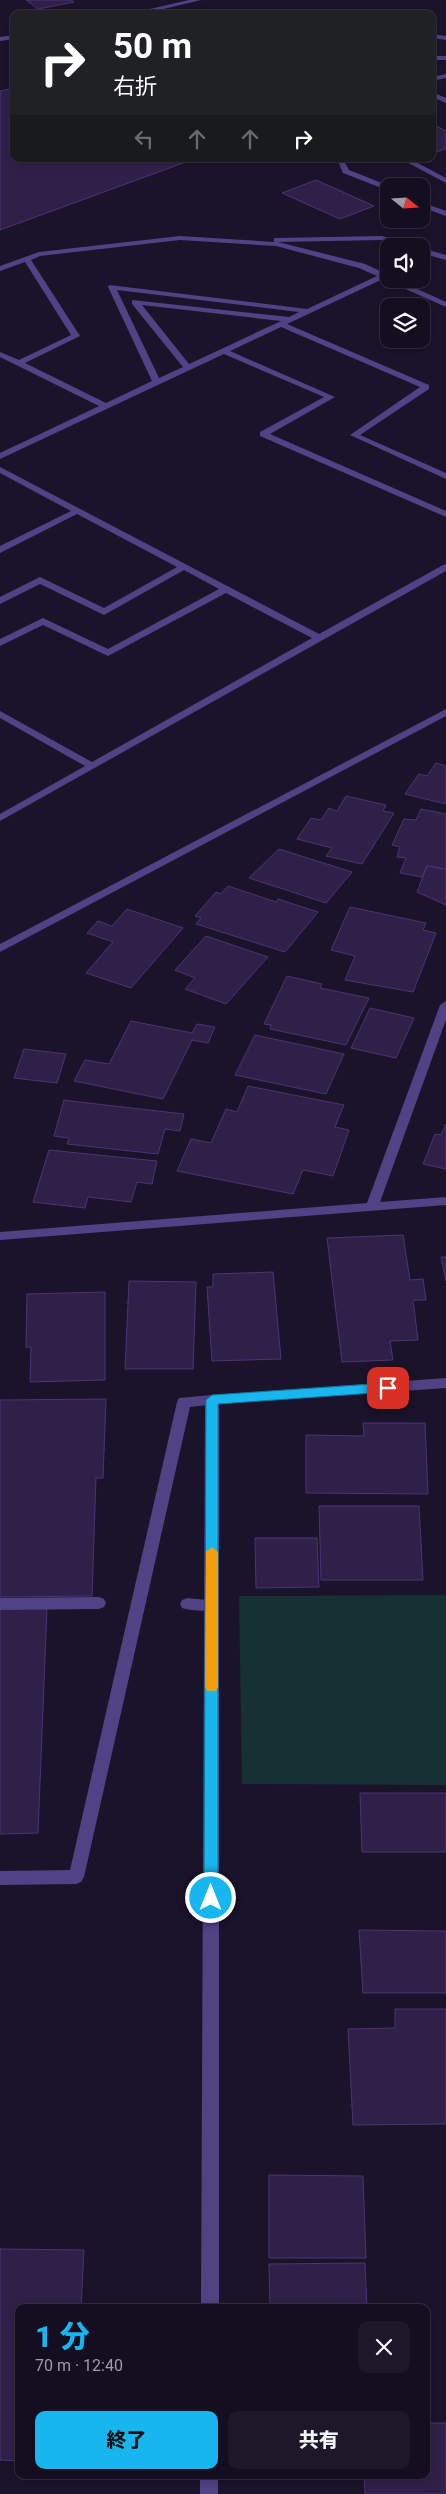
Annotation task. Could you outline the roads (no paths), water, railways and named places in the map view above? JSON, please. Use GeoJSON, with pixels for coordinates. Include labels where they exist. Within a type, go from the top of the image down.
{"type":"FeatureCollection","features":[{"type":"Feature","properties":{"kind":"street"},"geometry":{"type":"LineString","coordinates":[[150,10],[198,0]]}},
{"type":"Feature","properties":{"kind":"street"},"geometry":{"type":"LineString","coordinates":[[342,162],[346,170],[380,185]]}},
{"type":"Feature","properties":{"kind":"street"},"geometry":{"type":"LineString","coordinates":[[411,162],[446,181]]}},
{"type":"Feature","properties":{"kind":"street"},"geometry":{"type":"LineString","coordinates":[[430,172],[438,170]]}},
{"type":"Feature","properties":{"kind":"street"},"geometry":{"type":"LineString","coordinates":[[430,208],[446,214]]}},
{"type":"Feature","properties":{"kind":"street"},"geometry":{"type":"LineString","coordinates":[[0,268],[39,254],[180,238],[276,244],[362,266],[380,275]]}},
{"type":"Feature","properties":{"kind":"street"},"geometry":{"type":"LineString","coordinates":[[222,240],[380,238]]}},
{"type":"Feature","properties":{"kind":"street"},"geometry":{"type":"LineString","coordinates":[[430,253],[446,258]]}},
{"type":"Feature","properties":{"kind":"street"},"geometry":{"type":"LineString","coordinates":[[19,363],[76,336],[26,258]]}},
{"type":"Feature","properties":{"kind":"street"},"geometry":{"type":"LineString","coordinates":[[1,454],[308,311],[380,281]]}},
{"type":"Feature","properties":{"kind":"street"},"geometry":{"type":"LineString","coordinates":[[158,382],[112,287],[308,311]]}},
{"type":"Feature","properties":{"kind":"street"},"geometry":{"type":"LineString","coordinates":[[409,288],[446,305]]}},
{"type":"Feature","properties":{"kind":"street"},"geometry":{"type":"LineString","coordinates":[[188,368],[135,302],[289,320]]}},
{"type":"Feature","properties":{"kind":"street"},"geometry":{"type":"LineString","coordinates":[[280,324],[426,387],[354,435],[446,476]]}},
{"type":"Feature","properties":{"kind":"street"},"geometry":{"type":"LineString","coordinates":[[224,350],[331,397],[263,434],[446,514]]}},
{"type":"Feature","properties":{"kind":"street"},"geometry":{"type":"LineString","coordinates":[[0,354],[106,406]]}},
{"type":"Feature","properties":{"kind":"street"},"geometry":{"type":"LineString","coordinates":[[0,470],[319,638]]}},
{"type":"Feature","properties":{"kind":"street"},"geometry":{"type":"LineString","coordinates":[[0,550],[77,511]]}},
{"type":"Feature","properties":{"kind":"street"},"geometry":{"type":"LineString","coordinates":[[0,601],[40,580],[104,612],[184,567]]}},
{"type":"Feature","properties":{"kind":"street"},"geometry":{"type":"LineString","coordinates":[[0,818],[446,567]]}},
{"type":"Feature","properties":{"kind":"street"},"geometry":{"type":"LineString","coordinates":[[0,643],[43,621],[108,653],[226,589]]}},
{"type":"Feature","properties":{"kind":"street"},"geometry":{"type":"LineString","coordinates":[[0,949],[446,712]]}},
{"type":"Feature","properties":{"kind":"street"},"geometry":{"type":"LineString","coordinates":[[0,714],[92,766]]}},
{"type":"Feature","properties":{"kind":"street"},"geometry":{"type":"LineString","coordinates":[[372,1206],[446,1005]]}},
{"type":"Feature","properties":{"kind":"street"},"geometry":{"type":"LineString","coordinates":[[0,1236],[446,1201]]}},
{"type":"Feature","properties":{"kind":"street"},"geometry":{"type":"LineString","coordinates":[[0,1878],[76,1877],[184,1402],[446,1383]]}},
{"type":"Feature","properties":{"kind":"street"},"geometry":{"type":"LineString","coordinates":[[210,2304],[212,1400]]}},
{"type":"Feature","properties":{"kind":"street"},"geometry":{"type":"LineString","coordinates":[[0,1604],[99,1603]]}},
{"type":"Feature","properties":{"kind":"street"},"geometry":{"type":"LineString","coordinates":[[187,1604],[212,1605]]}},
{"type":"Feature","properties":{"kind":"street"},"geometry":{"type":"LineString","coordinates":[[209,2494],[210,2479]]}}]}
